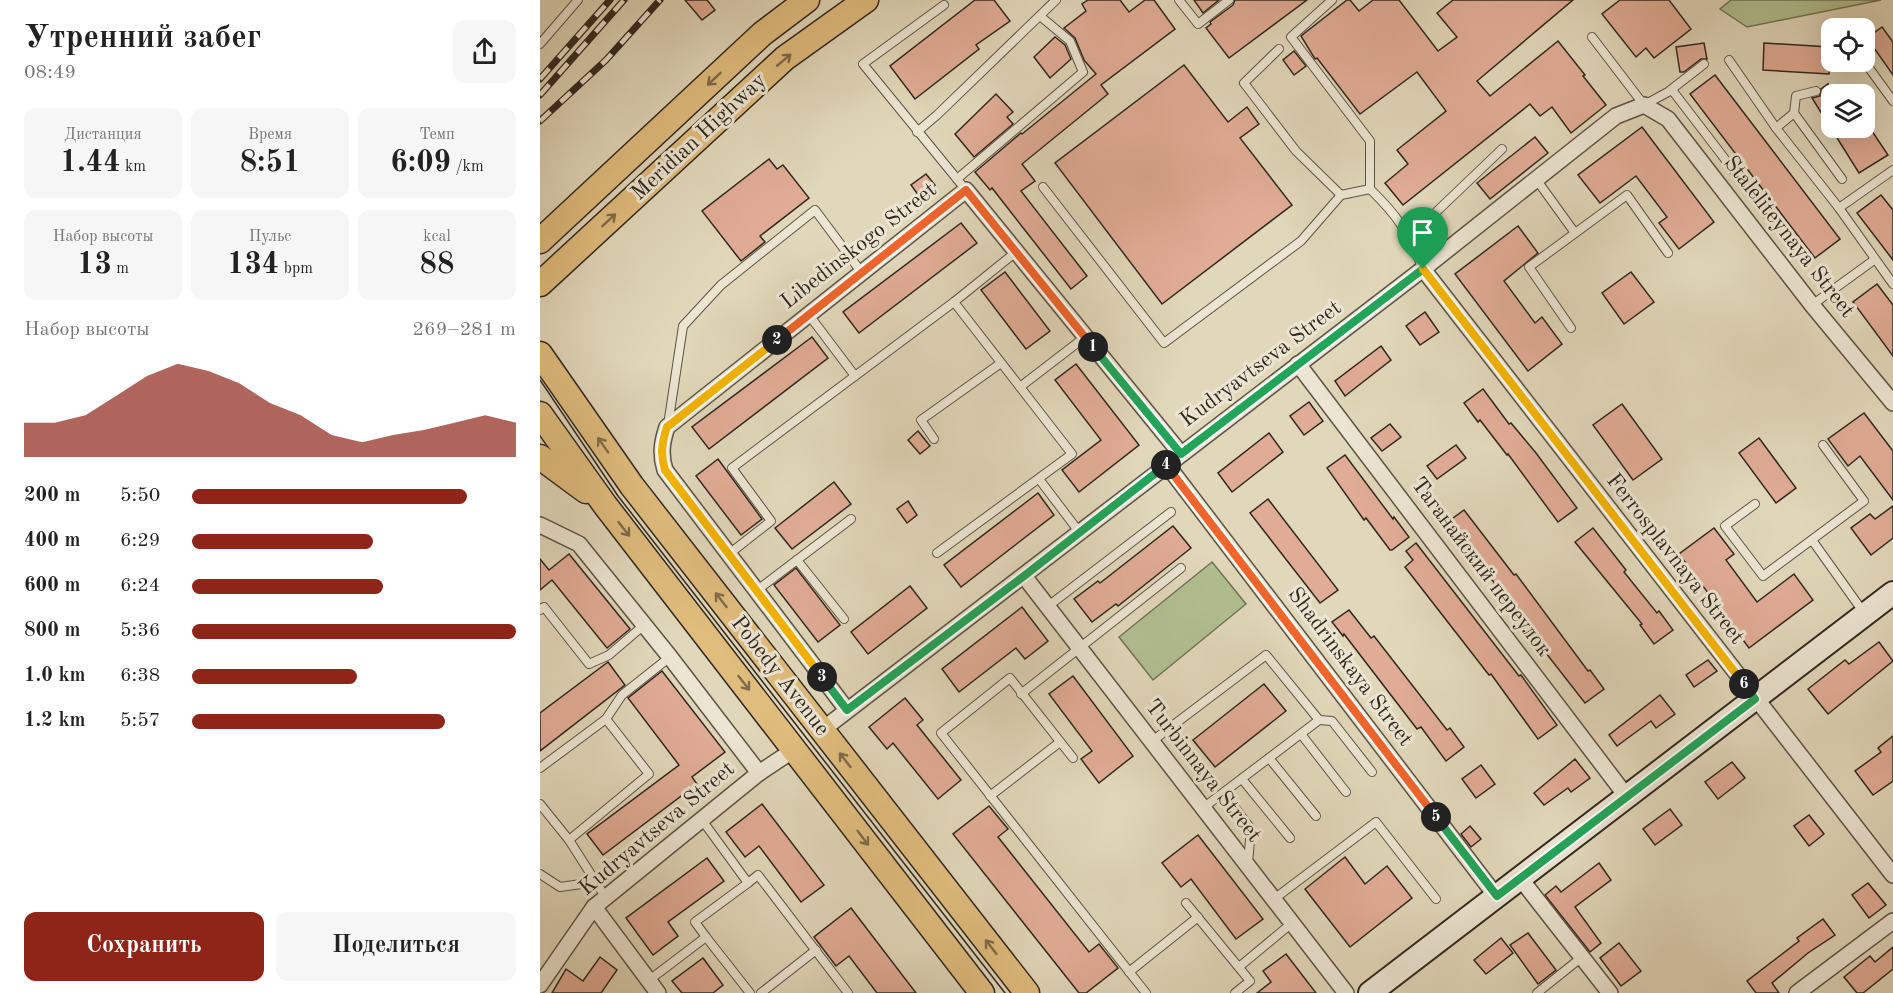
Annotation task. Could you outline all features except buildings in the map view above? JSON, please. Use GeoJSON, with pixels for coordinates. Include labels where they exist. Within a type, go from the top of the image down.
{"type":"FeatureCollection","features":[{"type":"Feature","properties":{"kind":"main road","name":"Meridian Highway"},"geometry":{"type":"LineString","coordinates":[[543,238],[762,34],[807,0]]}},
{"type":"Feature","properties":{"kind":"main road","name":"Meridian Highway"},"geometry":{"type":"LineString","coordinates":[[540,284],[785,58],[867,0]]}},
{"type":"Feature","properties":{"kind":"main road","name":"Pobedy Avenue"},"geometry":{"type":"LineString","coordinates":[[540,354],[632,486],[1027,993]]}},
{"type":"Feature","properties":{"kind":"main road","name":"Pobedy Avenue"},"geometry":{"type":"LineString","coordinates":[[540,414],[605,505],[982,993]]}},
{"type":"Feature","properties":{"kind":"main road"},"geometry":{"type":"LineString","coordinates":[[540,457],[605,505]]}},
{"type":"Feature","properties":{"kind":"street","name":"Kudryavtseva Street"},"geometry":{"type":"LineString","coordinates":[[822,729],[1423,269],[1616,116],[1644,105]]}},
{"type":"Feature","properties":{"kind":"street","name":"Staleliteynaya Street"},"geometry":{"type":"LineString","coordinates":[[1644,105],[1668,119],[1812,305],[1893,403]]}},
{"type":"Feature","properties":{"kind":"street"},"geometry":{"type":"LineString","coordinates":[[961,185],[1181,454]]}},
{"type":"Feature","properties":{"kind":"street","name":"Libedinskogo Street"},"geometry":{"type":"LineString","coordinates":[[667,427],[862,273],[961,185]]}},
{"type":"Feature","properties":{"kind":"street","name":"Ferrosplavnaya Street"},"geometry":{"type":"LineString","coordinates":[[1423,269],[1893,875]]}},
{"type":"Feature","properties":{"kind":"street","name":"Таганайский переулок"},"geometry":{"type":"LineString","coordinates":[[1298,364],[1627,797]]}},
{"type":"Feature","properties":{"kind":"street"},"geometry":{"type":"LineString","coordinates":[[667,427],[662,442],[662,459],[665,470],[847,710]]}},
{"type":"Feature","properties":{"kind":"street","name":"Shadrinskaya Street"},"geometry":{"type":"LineString","coordinates":[[1167,465],[1497,896]]}},
{"type":"Feature","properties":{"kind":"street"},"geometry":{"type":"LineString","coordinates":[[540,525],[579,544],[759,773]]}},
{"type":"Feature","properties":{"kind":"street","name":"Turbinnaya Street"},"geometry":{"type":"LineString","coordinates":[[1024,576],[1347,993]]}},
{"type":"Feature","properties":{"kind":"street"},"geometry":{"type":"LineString","coordinates":[[1370,993],[1893,592]]}},
{"type":"Feature","properties":{"kind":"street","name":"Kudryavtseva Street"},"geometry":{"type":"LineString","coordinates":[[540,985],[600,902],[759,773],[795,749]]}},
{"type":"Feature","properties":{"kind":"street"},"geometry":{"type":"LineString","coordinates":[[1520,878],[1610,993]]}},
{"type":"Feature","properties":{"kind":"street"},"geometry":{"type":"LineString","coordinates":[[600,902],[644,987],[658,993]]}},
{"type":"Feature","properties":{"kind":"street"},"geometry":{"type":"LineString","coordinates":[[1797,993],[1893,921]]}},
{"type":"Feature","properties":{"kind":"lane"},"geometry":{"type":"LineString","coordinates":[[540,44],[578,0]]}},
{"type":"Feature","properties":{"kind":"lane"},"geometry":{"type":"LineString","coordinates":[[917,132],[937,116],[1056,0]]}},
{"type":"Feature","properties":{"kind":"lane"},"geometry":{"type":"LineString","coordinates":[[1179,0],[1198,24],[1229,0]]}},
{"type":"Feature","properties":{"kind":"lane"},"geometry":{"type":"LineString","coordinates":[[1332,0],[1291,37],[1370,141],[1370,189],[1390,209],[1410,237],[1423,269]]}},
{"type":"Feature","properties":{"kind":"lane"},"geometry":{"type":"LineString","coordinates":[[944,5],[864,64],[961,185],[1083,72],[1070,41],[1040,16]]}},
{"type":"Feature","properties":{"kind":"lane"},"geometry":{"type":"LineString","coordinates":[[1592,37],[1644,105],[1672,90],[1704,64]]}},
{"type":"Feature","properties":{"kind":"lane"},"geometry":{"type":"LineString","coordinates":[[1279,49],[1244,82],[1296,151],[1341,195]]}},
{"type":"Feature","properties":{"kind":"lane"},"geometry":{"type":"LineString","coordinates":[[1729,60],[1776,128],[1839,207],[1893,284]]}},
{"type":"Feature","properties":{"kind":"lane"},"geometry":{"type":"LineString","coordinates":[[1872,72],[1893,100]]}},
{"type":"Feature","properties":{"kind":"lane"},"geometry":{"type":"LineString","coordinates":[[1672,90],[1777,227]]}},
{"type":"Feature","properties":{"kind":"lane"},"geometry":{"type":"LineString","coordinates":[[1816,91],[1796,96],[1794,113],[1842,179]]}},
{"type":"Feature","properties":{"kind":"lane"},"geometry":{"type":"LineString","coordinates":[[1776,128],[1794,113]]}},
{"type":"Feature","properties":{"kind":"lane"},"geometry":{"type":"LineString","coordinates":[[1410,237],[1502,149]]}},
{"type":"Feature","properties":{"kind":"lane"},"geometry":{"type":"LineString","coordinates":[[1839,207],[1893,170]]}},
{"type":"Feature","properties":{"kind":"lane"},"geometry":{"type":"LineString","coordinates":[[1536,179],[1575,233]]}},
{"type":"Feature","properties":{"kind":"lane"},"geometry":{"type":"LineString","coordinates":[[1042,188],[1164,343],[1301,241],[1341,195],[1370,189]]}},
{"type":"Feature","properties":{"kind":"lane"},"geometry":{"type":"LineString","coordinates":[[1571,328],[1529,267],[1627,195],[1668,253]]}},
{"type":"Feature","properties":{"kind":"lane"},"geometry":{"type":"LineString","coordinates":[[667,427],[683,326],[721,285],[815,210],[862,273]]}},
{"type":"Feature","properties":{"kind":"lane"},"geometry":{"type":"LineString","coordinates":[[729,554],[771,521],[732,468],[954,302],[1016,252]]}},
{"type":"Feature","properties":{"kind":"lane"},"geometry":{"type":"LineString","coordinates":[[1812,305],[1874,260]]}},
{"type":"Feature","properties":{"kind":"lane"},"geometry":{"type":"LineString","coordinates":[[937,552],[1072,454],[954,302]]}},
{"type":"Feature","properties":{"kind":"lane"},"geometry":{"type":"LineString","coordinates":[[809,315],[855,376]]}},
{"type":"Feature","properties":{"kind":"lane"},"geometry":{"type":"LineString","coordinates":[[1020,387],[1085,337]]}},
{"type":"Feature","properties":{"kind":"lane"},"geometry":{"type":"LineString","coordinates":[[934,439],[921,420],[1001,363]]}},
{"type":"Feature","properties":{"kind":"lane"},"geometry":{"type":"LineString","coordinates":[[1755,504],[1725,526],[1763,576],[1864,501],[1823,445]]}},
{"type":"Feature","properties":{"kind":"lane"},"geometry":{"type":"LineString","coordinates":[[1039,479],[1080,533]]}},
{"type":"Feature","properties":{"kind":"lane"},"geometry":{"type":"LineString","coordinates":[[1047,607],[1171,513]]}},
{"type":"Feature","properties":{"kind":"lane"},"geometry":{"type":"LineString","coordinates":[[756,591],[850,519]]}},
{"type":"Feature","properties":{"kind":"lane"},"geometry":{"type":"LineString","coordinates":[[1812,540],[1865,614]]}},
{"type":"Feature","properties":{"kind":"lane"},"geometry":{"type":"LineString","coordinates":[[797,560],[844,619]]}},
{"type":"Feature","properties":{"kind":"lane"},"geometry":{"type":"LineString","coordinates":[[1021,694],[1181,568]]}},
{"type":"Feature","properties":{"kind":"lane"},"geometry":{"type":"LineString","coordinates":[[540,610],[544,607],[589,664],[609,655],[644,625]]}},
{"type":"Feature","properties":{"kind":"lane"},"geometry":{"type":"LineString","coordinates":[[1151,742],[1266,654],[1318,720]]}},
{"type":"Feature","properties":{"kind":"lane"},"geometry":{"type":"LineString","coordinates":[[540,768],[606,719],[622,695],[670,657]]}},
{"type":"Feature","properties":{"kind":"lane"},"geometry":{"type":"LineString","coordinates":[[1073,759],[1010,678],[941,733],[1146,993]]}},
{"type":"Feature","properties":{"kind":"lane"},"geometry":{"type":"LineString","coordinates":[[569,840],[649,774],[606,719]]}},
{"type":"Feature","properties":{"kind":"lane"},"geometry":{"type":"LineString","coordinates":[[1203,808],[1318,720],[1332,721],[1372,772]]}},
{"type":"Feature","properties":{"kind":"lane"},"geometry":{"type":"LineString","coordinates":[[1300,734],[1346,792]]}},
{"type":"Feature","properties":{"kind":"lane"},"geometry":{"type":"LineString","coordinates":[[990,796],[1060,742]]}},
{"type":"Feature","properties":{"kind":"lane"},"geometry":{"type":"LineString","coordinates":[[1269,758],[1316,816]]}},
{"type":"Feature","properties":{"kind":"lane"},"geometry":{"type":"LineString","coordinates":[[1242,779],[1290,838]]}},
{"type":"Feature","properties":{"kind":"lane"},"geometry":{"type":"LineString","coordinates":[[1224,793],[1251,829],[1248,866]]}},
{"type":"Feature","properties":{"kind":"lane"},"geometry":{"type":"LineString","coordinates":[[540,804],[569,840],[596,882],[600,902]]}},
{"type":"Feature","properties":{"kind":"lane"},"geometry":{"type":"LineString","coordinates":[[702,820],[747,883]]}},
{"type":"Feature","properties":{"kind":"lane"},"geometry":{"type":"LineString","coordinates":[[1274,899],[1376,822],[1436,899]]}},
{"type":"Feature","properties":{"kind":"lane"},"geometry":{"type":"LineString","coordinates":[[540,874],[560,887],[596,882]]}},
{"type":"Feature","properties":{"kind":"lane"},"geometry":{"type":"LineString","coordinates":[[750,993],[695,922],[758,875],[848,993]]}},
{"type":"Feature","properties":{"kind":"lane"},"geometry":{"type":"LineString","coordinates":[[1186,903],[1250,981],[1235,993]]}},
{"type":"Feature","properties":{"kind":"lane"},"geometry":{"type":"LineString","coordinates":[[1129,972],[1198,917]]}},
{"type":"Feature","properties":{"kind":"lane"},"geometry":{"type":"LineString","coordinates":[[1239,967],[1292,923]]}},
{"type":"Feature","properties":{"kind":"lane"},"geometry":{"type":"LineString","coordinates":[[644,987],[706,937]]}},
{"type":"Feature","properties":{"kind":"lane"},"geometry":{"type":"LineString","coordinates":[[761,993],[816,950]]}},
{"type":"Feature","properties":{"kind":"lane"},"geometry":{"type":"LineString","coordinates":[[1537,993],[1582,957]]}},
{"type":"Feature","properties":{"kind":"green space"},"geometry":{"type":"Polygon","coordinates":[[[1731,0],[1881,0],[1747,27],[1720,9],[1731,0]]]}},
{"type":"Feature","properties":{"kind":"green space"},"geometry":{"type":"Polygon","coordinates":[[[1212,562],[1246,604],[1153,680],[1119,637],[1212,562]]]}},
{"type":"Feature","properties":{"kind":"tram line"},"geometry":{"type":"LineString","coordinates":[[540,380],[618,496],[1005,993]]}},
{"type":"Feature","properties":{"kind":"railway"},"geometry":{"type":"LineString","coordinates":[[540,79],[610,0]]}},
{"type":"Feature","properties":{"kind":"railway"},"geometry":{"type":"LineString","coordinates":[[540,95],[624,0]]}},
{"type":"Feature","properties":{"kind":"railway"},"geometry":{"type":"LineString","coordinates":[[540,121],[606,60],[660,0]]}},
{"type":"Feature","properties":{"kind":"route"},"geometry":{"type":"LineString","coordinates":[[966,190],[1181,454],[1423,269],[1755,699],[1497,896],[1167,465],[847,710],[665,470],[662,459],[662,442],[667,427],[966,190]]}}]}
